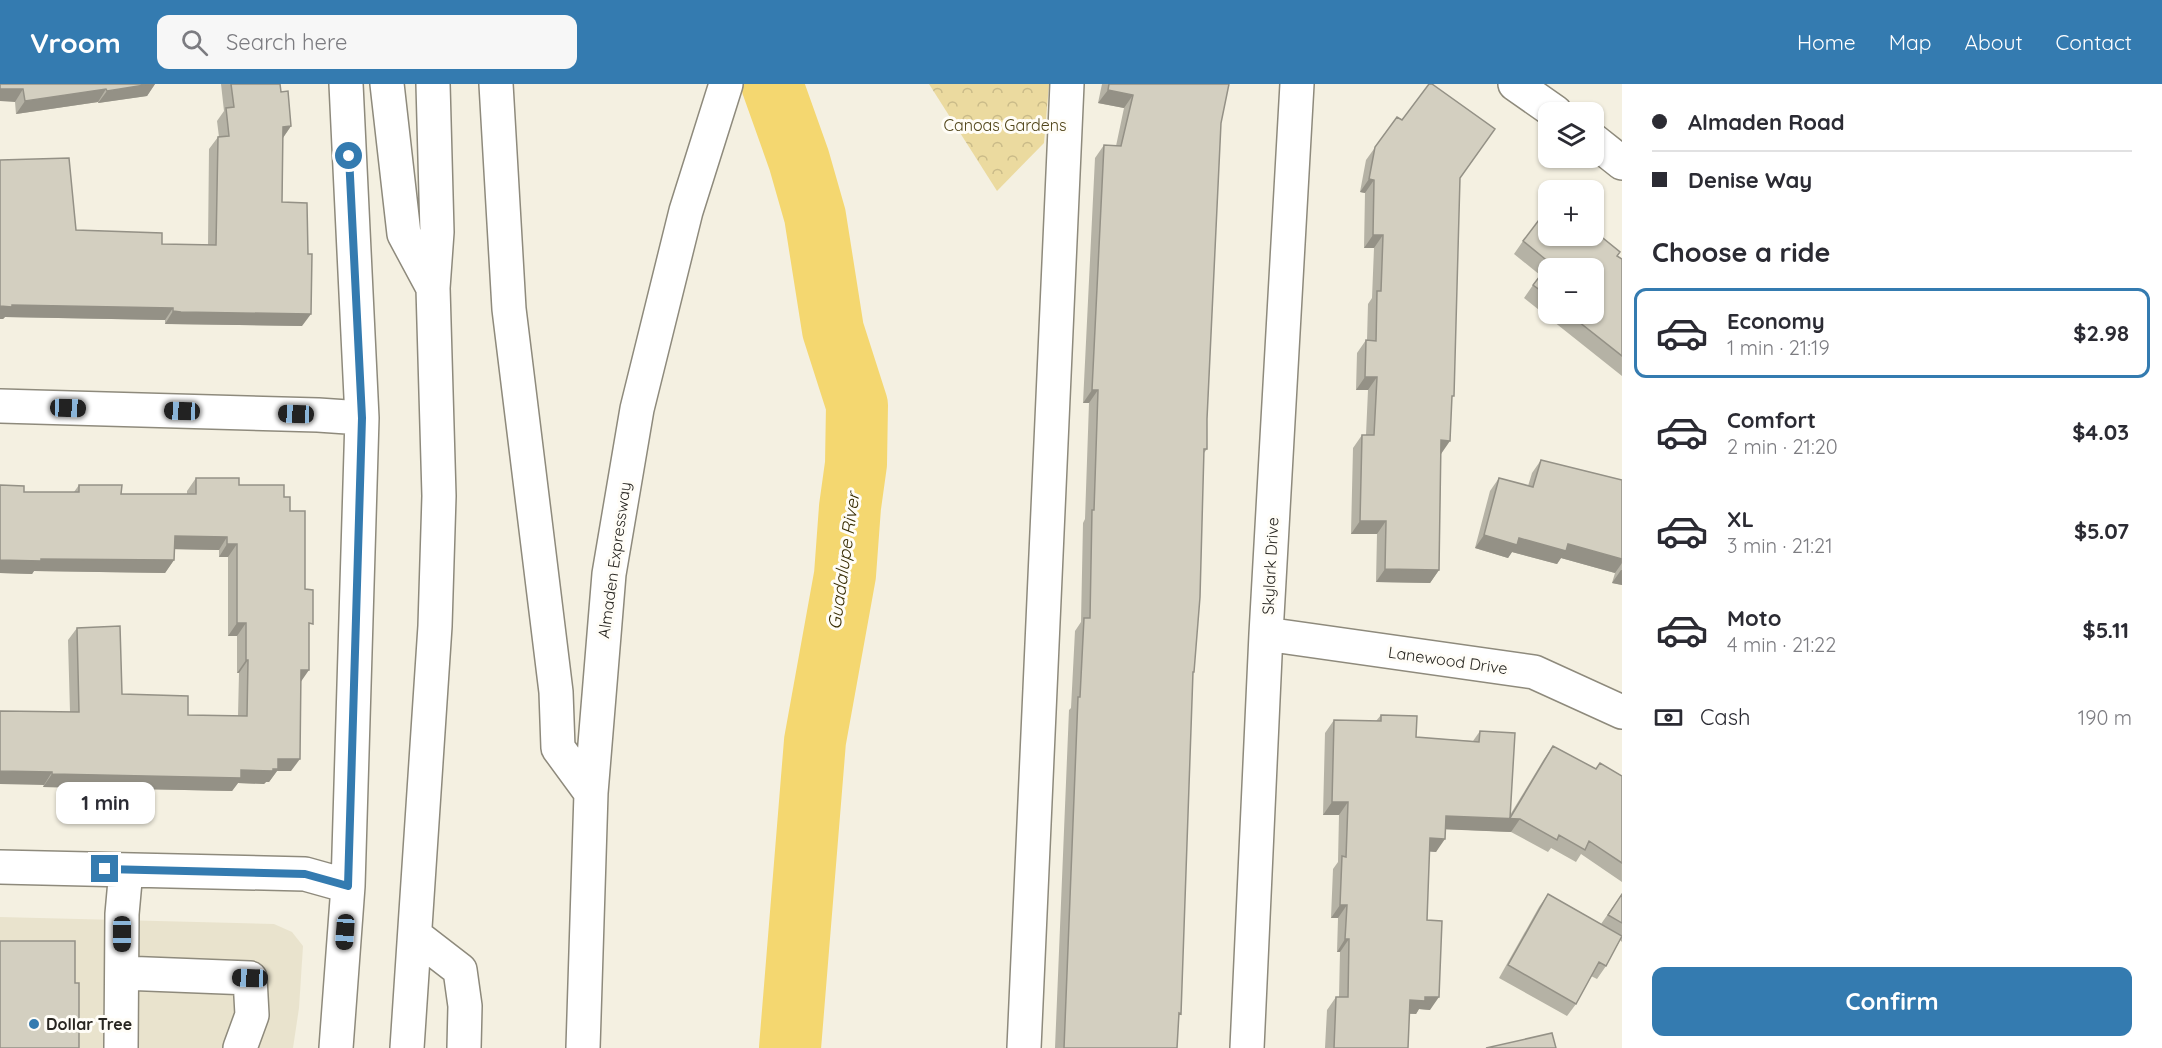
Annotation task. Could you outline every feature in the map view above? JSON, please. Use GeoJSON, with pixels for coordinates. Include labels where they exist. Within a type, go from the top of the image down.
{"type":"FeatureCollection","features":[{"type":"Feature","properties":{"kind":"street"},"geometry":{"type":"LineString","coordinates":[[336,1048],[348,886],[362,418],[346,84]]}},
{"type":"Feature","properties":{"kind":"street"},"geometry":{"type":"LineString","coordinates":[[387,84],[404,234],[433,288]]}},
{"type":"Feature","properties":{"kind":"street"},"geometry":{"type":"LineString","coordinates":[[407,1048],[435,626],[439,496],[433,288],[437,232],[433,84]]}},
{"type":"Feature","properties":{"kind":"street","name":"Almaden Expressway"},"geometry":{"type":"LineString","coordinates":[[583,1048],[591,793],[609,574],[637,409],[655,333],[686,212],[726,84]]}},
{"type":"Feature","properties":{"kind":"street"},"geometry":{"type":"LineString","coordinates":[[1024,1048],[1067,84]]}},
{"type":"Feature","properties":{"kind":"street","name":"Skylark Drive"},"geometry":{"type":"LineString","coordinates":[[1247,1048],[1266,634],[1297,84]]}},
{"type":"Feature","properties":{"kind":"street"},"geometry":{"type":"LineString","coordinates":[[1515,84],[1541,102]]}},
{"type":"Feature","properties":{"kind":"street"},"geometry":{"type":"LineString","coordinates":[[496,90],[509,309],[556,692],[558,748],[591,793]]}},
{"type":"Feature","properties":{"kind":"street"},"geometry":{"type":"LineString","coordinates":[[1604,149],[1622,163]]}},
{"type":"Feature","properties":{"kind":"street"},"geometry":{"type":"LineString","coordinates":[[0,406],[362,418]]}},
{"type":"Feature","properties":{"kind":"street","name":"Lanewood Drive"},"geometry":{"type":"LineString","coordinates":[[1266,634],[1534,672],[1622,712]]}},
{"type":"Feature","properties":{"kind":"street"},"geometry":{"type":"LineString","coordinates":[[0,867],[305,874],[348,886]]}},
{"type":"Feature","properties":{"kind":"street"},"geometry":{"type":"LineString","coordinates":[[121,1048],[122,914],[126,870]]}},
{"type":"Feature","properties":{"kind":"street"},"geometry":{"type":"LineString","coordinates":[[416,936],[460,970],[465,1006],[465,1048]]}},
{"type":"Feature","properties":{"kind":"street"},"geometry":{"type":"LineString","coordinates":[[122,973],[250,978],[252,1015],[240,1048]]}},
{"type":"Feature","properties":{"kind":"shaded area"},"geometry":{"type":"Polygon","coordinates":[[[0,917],[274,924],[292,932],[303,946],[299,1008],[293,1048],[0,1048],[0,917]]]}},
{"type":"Feature","properties":{"kind":"green space","name":"Canoas Gardens"},"geometry":{"type":"Polygon","coordinates":[[[929,84],[1049,84],[1044,143],[997,191],[929,84]]]}},
{"type":"Feature","properties":{"kind":"building"},"geometry":{"type":"Polygon","coordinates":[[[0,84],[151,84],[25,101],[23,89],[0,89],[0,84]]]}},
{"type":"Feature","properties":{"kind":"building"},"geometry":{"type":"Polygon","coordinates":[[[231,84],[280,84],[281,92],[288,91],[291,126],[283,127],[282,202],[307,203],[308,254],[312,254],[311,314],[181,312],[173,311],[173,308],[0,306],[0,160],[69,158],[76,230],[162,233],[162,244],[216,245],[218,137],[229,136],[226,108],[234,107],[231,84]]]}},
{"type":"Feature","properties":{"kind":"building"},"geometry":{"type":"Polygon","coordinates":[[[1109,84],[1229,84],[1221,123],[1207,449],[1204,449],[1200,597],[1193,672],[1181,1014],[1179,1013],[1177,1048],[1064,1048],[1078,697],[1080,697],[1084,618],[1090,618],[1098,390],[1092,390],[1104,145],[1121,146],[1133,95],[1108,90],[1109,84]]]}},
{"type":"Feature","properties":{"kind":"building"},"geometry":{"type":"Polygon","coordinates":[[[1429,84],[1495,129],[1460,178],[1454,396],[1452,396],[1450,441],[1441,440],[1439,570],[1385,569],[1386,521],[1360,521],[1362,435],[1374,435],[1377,377],[1365,377],[1366,340],[1376,341],[1377,291],[1381,291],[1383,235],[1373,235],[1374,180],[1369,179],[1375,147],[1397,117],[1402,120],[1429,84]]]}},
{"type":"Feature","properties":{"kind":"building"},"geometry":{"type":"Polygon","coordinates":[[[1538,221],[1538,246],[1604,246],[1604,239],[1620,252],[1617,256],[1622,259],[1622,356],[1582,324],[1604,324],[1604,258],[1544,258],[1523,241],[1538,221]]]}},
{"type":"Feature","properties":{"kind":"building"},"geometry":{"type":"Polygon","coordinates":[[[1538,279],[1538,289],[1533,285],[1538,279]]]}},
{"type":"Feature","properties":{"kind":"building"},"geometry":{"type":"Polygon","coordinates":[[[1541,460],[1622,480],[1622,559],[1568,544],[1566,551],[1519,538],[1517,545],[1484,535],[1499,478],[1533,487],[1541,460]]]}},
{"type":"Feature","properties":{"kind":"building"},"geometry":{"type":"Polygon","coordinates":[[[196,478],[239,478],[239,485],[284,485],[284,497],[290,497],[290,511],[305,511],[305,589],[313,590],[313,624],[309,623],[309,670],[301,670],[300,759],[278,759],[278,769],[273,769],[273,771],[241,770],[241,778],[0,771],[0,711],[79,712],[77,628],[120,626],[122,694],[188,696],[188,715],[247,716],[246,623],[237,623],[237,544],[227,544],[227,537],[175,536],[174,560],[0,560],[0,485],[24,486],[24,492],[79,492],[79,485],[122,485],[121,494],[196,494],[196,478]]]}},
{"type":"Feature","properties":{"kind":"building"},"geometry":{"type":"Polygon","coordinates":[[[1381,715],[1417,716],[1416,737],[1479,742],[1480,731],[1515,733],[1510,818],[1553,746],[1596,769],[1600,763],[1622,776],[1622,863],[1589,841],[1585,850],[1559,835],[1557,840],[1520,819],[1446,816],[1445,839],[1430,838],[1427,920],[1442,921],[1439,997],[1425,997],[1425,1001],[1410,1000],[1408,1048],[1334,1048],[1336,997],[1348,997],[1349,939],[1345,939],[1347,905],[1340,905],[1342,856],[1346,857],[1348,802],[1332,802],[1334,720],[1381,721],[1381,715]]]}},
{"type":"Feature","properties":{"kind":"building"},"geometry":{"type":"Polygon","coordinates":[[[1548,894],[1622,936],[1606,966],[1599,962],[1576,1004],[1508,965],[1548,894]]]}},
{"type":"Feature","properties":{"kind":"building"},"geometry":{"type":"Polygon","coordinates":[[[1622,894],[1622,923],[1608,915],[1622,894]]]}},
{"type":"Feature","properties":{"kind":"building","name":"Dollar Tree"},"geometry":{"type":"Polygon","coordinates":[[[0,941],[75,941],[75,983],[79,983],[79,1048],[0,1048],[0,941]]]}},
{"type":"Feature","properties":{"kind":"building"},"geometry":{"type":"Polygon","coordinates":[[[1552,1033],[1556,1048],[1486,1048],[1552,1033]]]}},
{"type":"Feature","properties":{"kind":"waterway","name":"Guadalupe River"},"geometry":{"type":"LineString","coordinates":[[772,84],[799,160],[815,216],[833,330],[857,405],[856,464],[845,575],[815,741],[790,1048]]}},
{"type":"Feature","properties":{"kind":"place","name":"Dollar Tree"},"geometry":{"type":"Point","coordinates":[34,1024]}},
{"type":"Feature","properties":{"kind":"route"},"geometry":{"type":"LineString","coordinates":[[105,869],[305,874],[348,886],[362,418],[349,156]]}}]}
